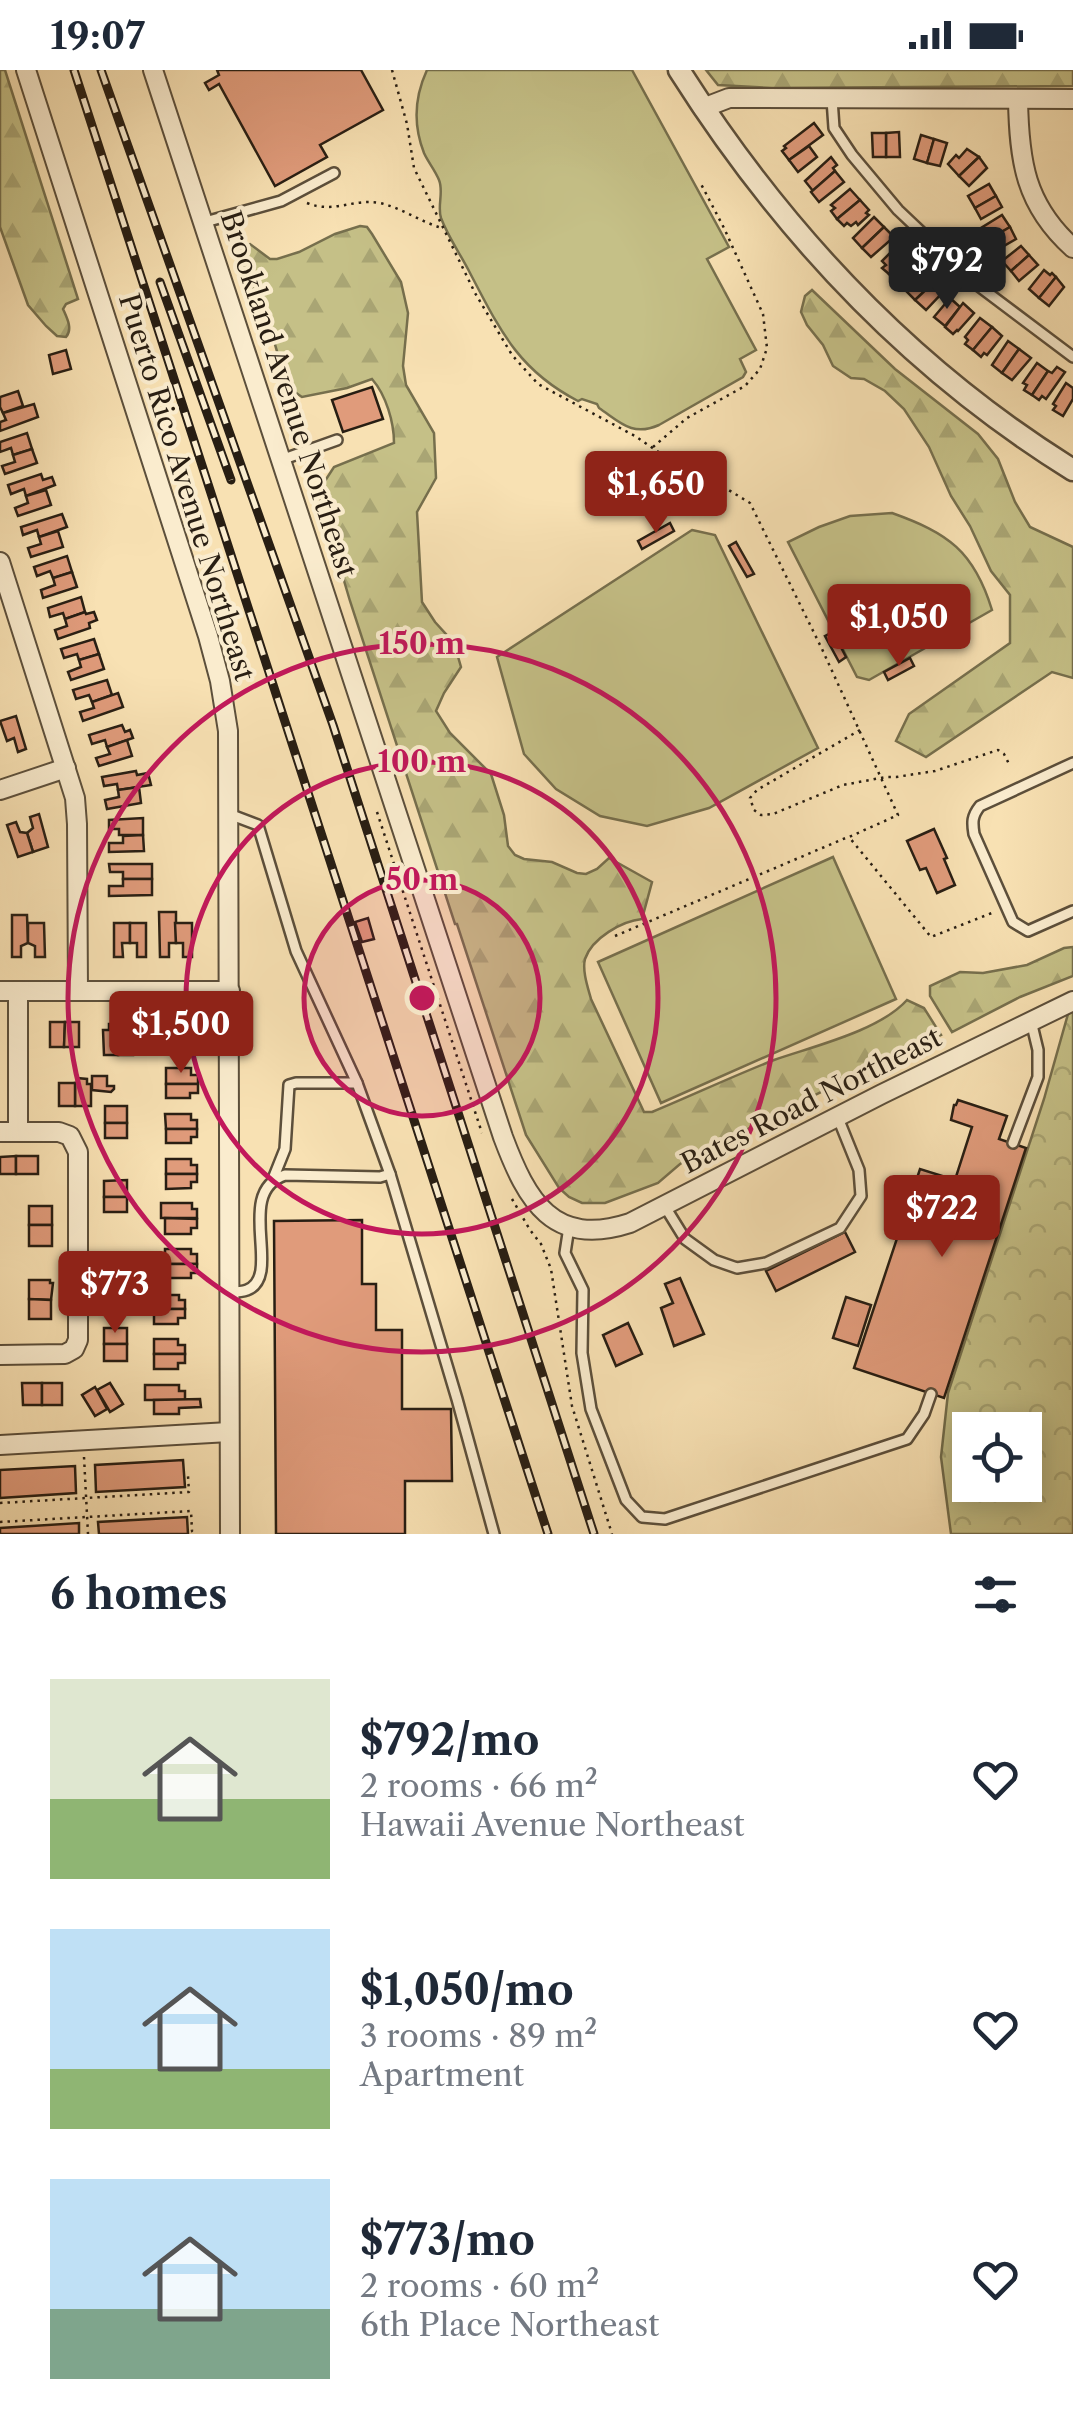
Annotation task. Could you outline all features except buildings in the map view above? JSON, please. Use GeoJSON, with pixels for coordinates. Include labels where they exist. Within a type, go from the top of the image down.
{"type":"FeatureCollection","features":[{"type":"Feature","properties":{"kind":"street","name":"Puerto Rico Avenue Northeast"},"geometry":{"type":"LineString","coordinates":[[26,70],[208,636],[228,731],[230,1534]]}},
{"type":"Feature","properties":{"kind":"street","name":"Brookland Avenue Northeast"},"geometry":{"type":"LineString","coordinates":[[154,70],[505,1144],[532,1200],[554,1221],[570,1227]]}},
{"type":"Feature","properties":{"kind":"street"},"geometry":{"type":"LineString","coordinates":[[679,70],[726,143],[788,221],[870,311],[964,394],[1073,470]]}},
{"type":"Feature","properties":{"kind":"street"},"geometry":{"type":"LineString","coordinates":[[703,108],[729,98],[1073,99]]}},
{"type":"Feature","properties":{"kind":"street"},"geometry":{"type":"LineString","coordinates":[[1018,99],[1020,151],[1031,191],[1052,227],[1073,248]]}},
{"type":"Feature","properties":{"kind":"street"},"geometry":{"type":"LineString","coordinates":[[0,562],[75,798],[78,991]]}},
{"type":"Feature","properties":{"kind":"street"},"geometry":{"type":"LineString","coordinates":[[0,790],[66,768]]}},
{"type":"Feature","properties":{"kind":"street"},"geometry":{"type":"LineString","coordinates":[[0,1356],[65,1354],[74,1349],[78,1340],[78,1152],[70,1136],[59,1132],[9,1132],[9,991],[230,991]]}},
{"type":"Feature","properties":{"kind":"street","name":"Bates Road Northeast"},"geometry":{"type":"LineString","coordinates":[[570,1227],[589,1230],[619,1226],[1073,1000]]}},
{"type":"Feature","properties":{"kind":"street"},"geometry":{"type":"LineString","coordinates":[[0,1445],[229,1432]]}},
{"type":"Feature","properties":{"kind":"lane"},"geometry":{"type":"LineString","coordinates":[[832,99],[834,128],[898,210],[976,284],[1073,356]]}},
{"type":"Feature","properties":{"kind":"lane"},"geometry":{"type":"LineString","coordinates":[[205,222],[281,201],[334,173]]}},
{"type":"Feature","properties":{"kind":"lane"},"geometry":{"type":"LineString","coordinates":[[280,460],[337,440]]}},
{"type":"Feature","properties":{"kind":"lane"},"geometry":{"type":"LineString","coordinates":[[1073,763],[980,806],[972,822],[1014,922],[1028,931],[1073,911]]}},
{"type":"Feature","properties":{"kind":"lane"},"geometry":{"type":"LineString","coordinates":[[228,814],[258,825],[296,951],[357,1083],[390,1174],[494,1534]]}},
{"type":"Feature","properties":{"kind":"lane"},"geometry":{"type":"LineString","coordinates":[[1013,1143],[1038,1077],[1038,1050],[1031,1020]]}},
{"type":"Feature","properties":{"kind":"lane"},"geometry":{"type":"LineString","coordinates":[[228,1293],[248,1290],[257,1283],[261,1204],[285,1148],[289,1085],[357,1083]]}},
{"type":"Feature","properties":{"kind":"lane"},"geometry":{"type":"LineString","coordinates":[[664,1205],[685,1239],[714,1260],[738,1268],[766,1264],[840,1228],[861,1196],[859,1170],[837,1117]]}},
{"type":"Feature","properties":{"kind":"lane"},"geometry":{"type":"LineString","coordinates":[[273,1179],[285,1175],[390,1174]]}},
{"type":"Feature","properties":{"kind":"lane"},"geometry":{"type":"LineString","coordinates":[[570,1227],[565,1254],[583,1290],[582,1353],[591,1409],[626,1500],[642,1517],[665,1518],[908,1439],[924,1414],[930,1394]]}},
{"type":"Feature","properties":{"kind":"path"},"geometry":{"type":"LineString","coordinates":[[392,70],[414,168],[475,293],[512,355],[538,384],[750,503],[898,815],[615,936]]}},
{"type":"Feature","properties":{"kind":"path"},"geometry":{"type":"LineString","coordinates":[[652,448],[687,418],[745,386],[760,369],[767,348],[763,314],[701,184]]}},
{"type":"Feature","properties":{"kind":"path"},"geometry":{"type":"LineString","coordinates":[[291,196],[328,209],[362,202],[382,203],[443,228]]}},
{"type":"Feature","properties":{"kind":"path"},"geometry":{"type":"LineString","coordinates":[[860,730],[757,790],[750,798],[754,810],[773,814],[828,790],[935,770],[998,750],[1010,766]]}},
{"type":"Feature","properties":{"kind":"path"},"geometry":{"type":"LineString","coordinates":[[849,837],[931,937],[1007,907]]}},
{"type":"Feature","properties":{"kind":"path"},"geometry":{"type":"LineString","coordinates":[[83,1440],[88,1534]]}},
{"type":"Feature","properties":{"kind":"path"},"geometry":{"type":"LineString","coordinates":[[0,1503],[189,1492],[188,1476],[184,1476]]}},
{"type":"Feature","properties":{"kind":"path"},"geometry":{"type":"LineString","coordinates":[[0,1522],[190,1511],[192,1531],[188,1532]]}},
{"type":"Feature","properties":{"kind":"green space"},"geometry":{"type":"Polygon","coordinates":[[[0,70],[5,70],[78,299],[63,309],[69,327],[66,337],[57,336],[28,305],[0,227],[0,70]]]}},
{"type":"Feature","properties":{"kind":"green space"},"geometry":{"type":"Polygon","coordinates":[[[427,70],[632,70],[729,247],[707,259],[756,350],[740,359],[746,372],[743,377],[659,425],[634,429],[597,404],[578,401],[557,389],[525,362],[491,313],[441,218],[440,185],[420,142],[417,121],[418,100],[427,70]]]}},
{"type":"Feature","properties":{"kind":"green space"},"geometry":{"type":"Polygon","coordinates":[[[706,70],[1073,70],[1073,86],[772,88],[718,85],[706,70]]]}},
{"type":"Feature","properties":{"kind":"green space"},"geometry":{"type":"Polygon","coordinates":[[[360,226],[367,227],[401,282],[408,313],[403,366],[406,385],[434,433],[436,478],[417,512],[422,602],[454,643],[461,667],[436,711],[450,733],[491,774],[504,815],[508,846],[515,855],[586,874],[609,858],[652,882],[642,919],[617,927],[601,938],[584,964],[591,999],[644,1112],[863,1029],[907,1000],[924,1008],[941,1035],[680,1164],[658,1183],[605,1203],[582,1203],[569,1197],[559,1188],[526,1135],[319,496],[334,467],[394,443],[385,401],[372,379],[302,397],[295,392],[244,265],[242,246],[250,244],[270,259],[277,259],[360,226]]]}},
{"type":"Feature","properties":{"kind":"green space"},"geometry":{"type":"Polygon","coordinates":[[[812,290],[895,369],[978,434],[998,459],[1030,527],[1073,547],[1073,678],[1052,672],[926,757],[896,741],[909,714],[1010,643],[1010,595],[991,571],[929,447],[904,409],[885,391],[864,379],[851,378],[833,366],[801,312],[805,296],[812,290]]]}},
{"type":"Feature","properties":{"kind":"green space"},"geometry":{"type":"Polygon","coordinates":[[[892,513],[929,528],[956,547],[977,573],[992,610],[869,680],[857,677],[788,542],[850,516],[892,513]]]}},
{"type":"Feature","properties":{"kind":"green space"},"geometry":{"type":"Polygon","coordinates":[[[692,530],[715,535],[818,748],[709,808],[647,826],[600,816],[556,789],[524,754],[497,657],[692,530]]]}},
{"type":"Feature","properties":{"kind":"green space"},"geometry":{"type":"Polygon","coordinates":[[[833,857],[896,999],[661,1103],[598,962],[833,857]]]}},
{"type":"Feature","properties":{"kind":"green space"},"geometry":{"type":"Polygon","coordinates":[[[1073,947],[1073,976],[1020,997],[952,1032],[930,996],[930,986],[960,972],[983,973],[1027,965],[1073,947]]]}},
{"type":"Feature","properties":{"kind":"green space"},"geometry":{"type":"Polygon","coordinates":[[[1073,1011],[1073,1534],[951,1534],[941,1457],[948,1393],[1068,1014],[1073,1011]]]}},
{"type":"Feature","properties":{"kind":"railway"},"geometry":{"type":"LineString","coordinates":[[74,70],[548,1534]]}},
{"type":"Feature","properties":{"kind":"railway"},"geometry":{"type":"LineString","coordinates":[[101,70],[333,725],[594,1534]]}},
{"type":"Feature","properties":{"kind":"railway"},"geometry":{"type":"LineString","coordinates":[[160,282],[231,480]]}}]}
